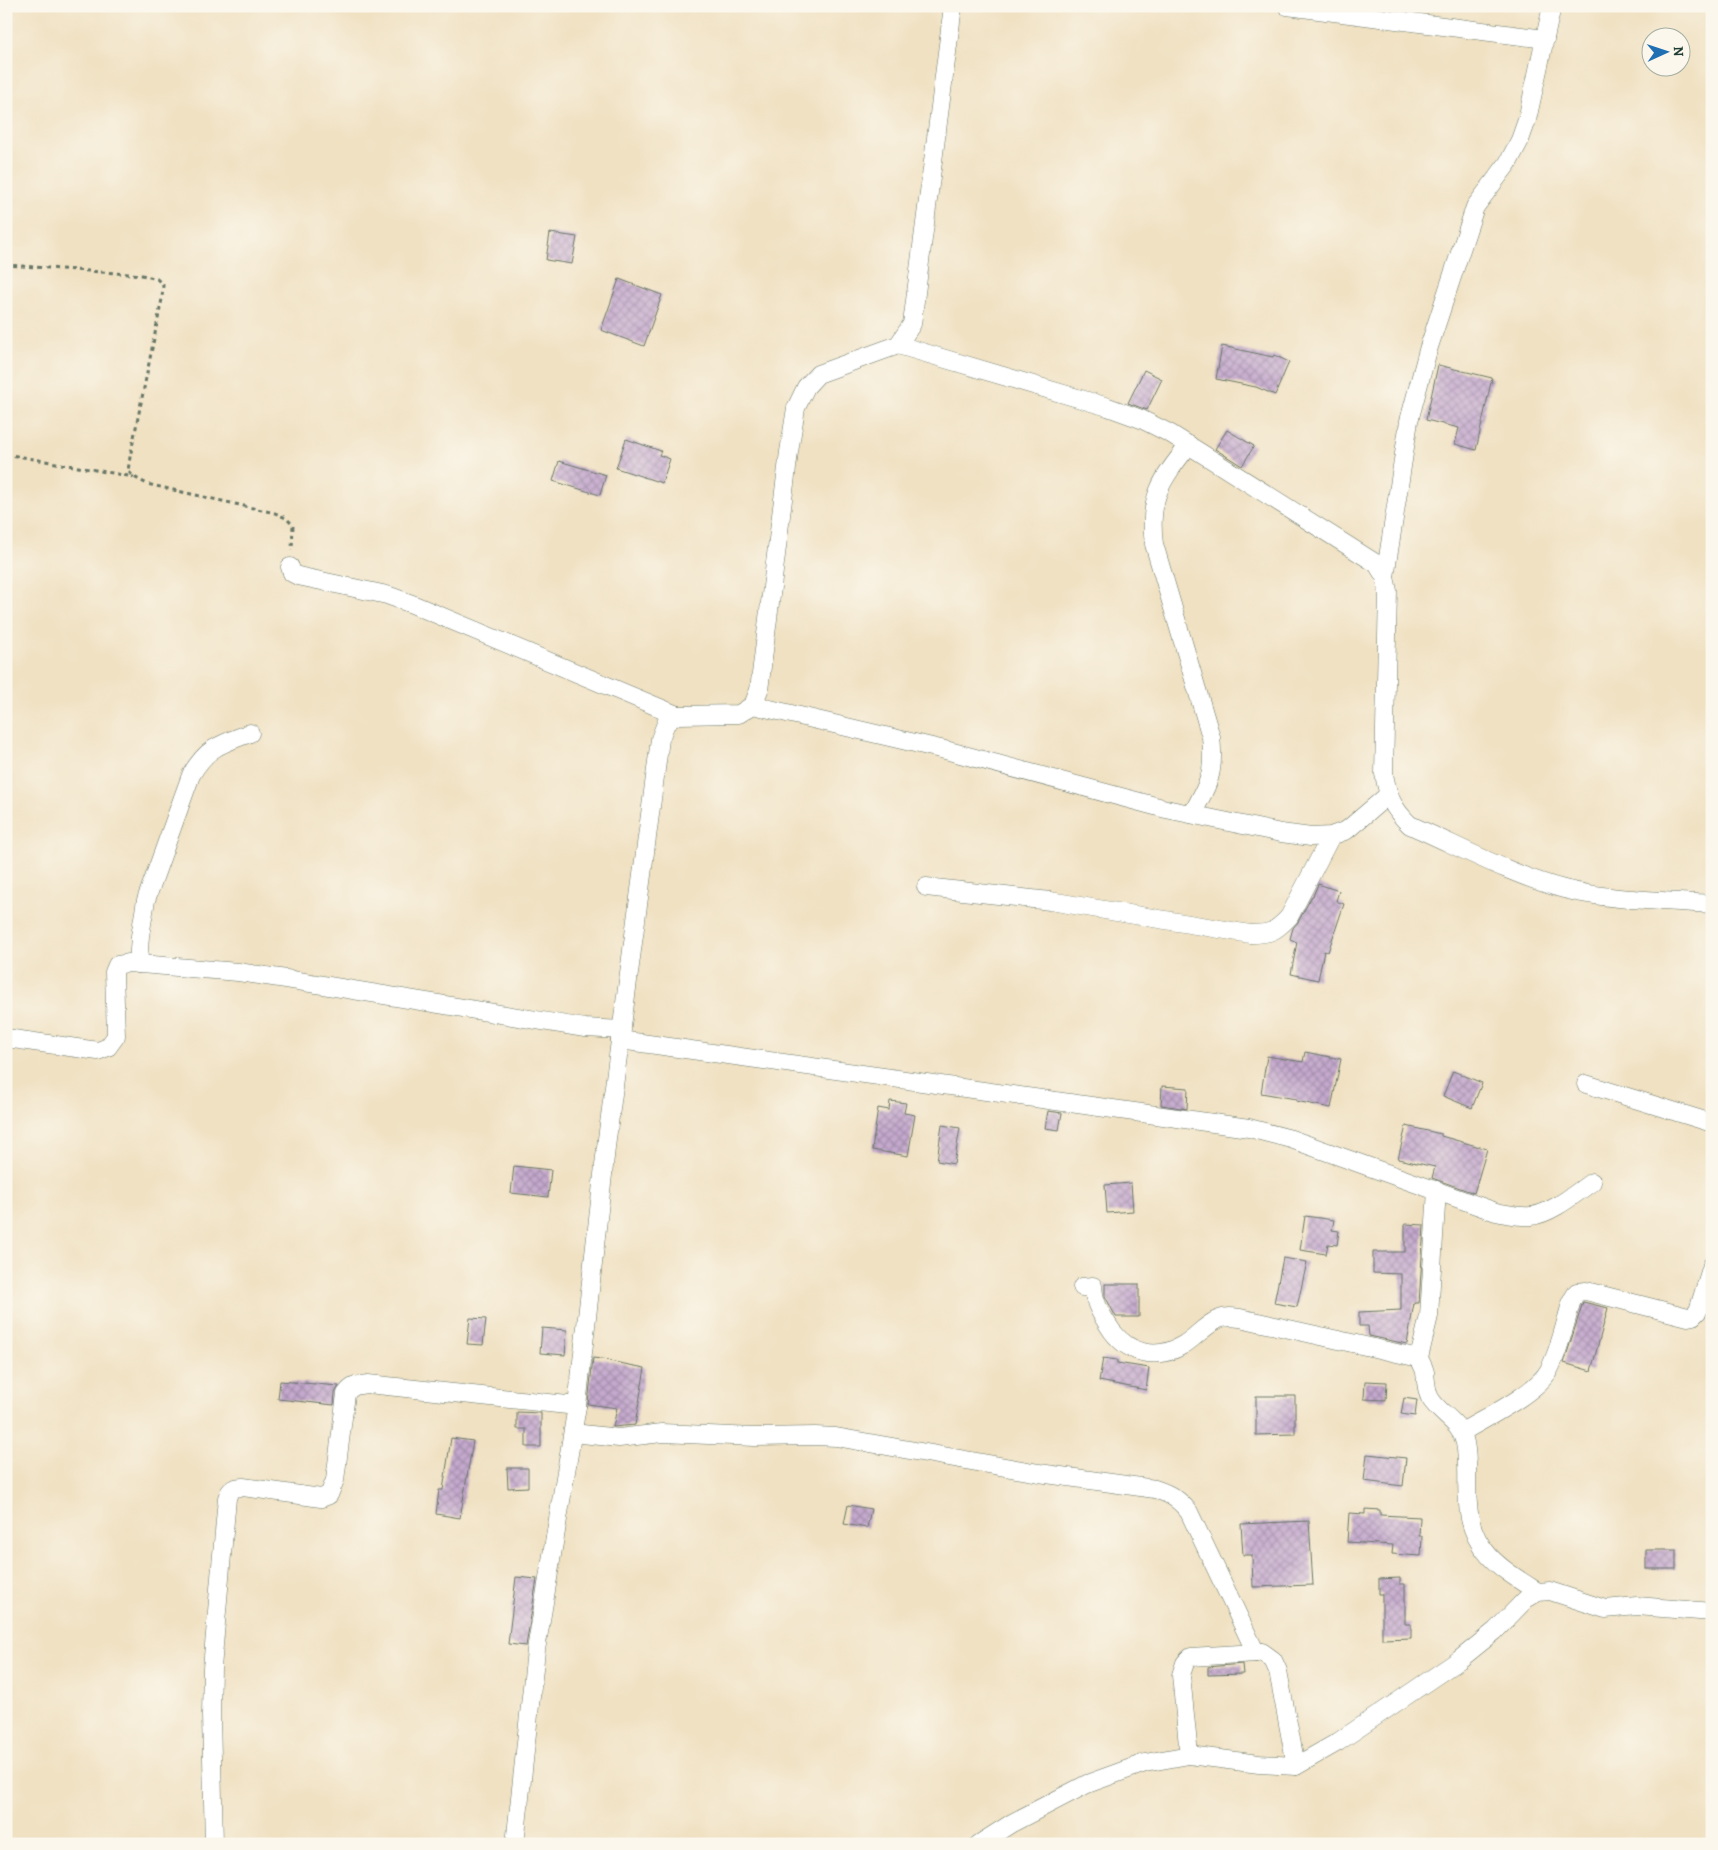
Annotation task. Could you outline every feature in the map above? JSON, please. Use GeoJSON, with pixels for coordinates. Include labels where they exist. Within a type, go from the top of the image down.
{"type":"FeatureCollection","features":[{"type":"Feature","properties":{"kind":"street"},"geometry":{"type":"LineString","coordinates":[[898,345],[912,324],[953,6]]}},
{"type":"Feature","properties":{"kind":"street"},"geometry":{"type":"LineString","coordinates":[[1287,6],[1545,39]]}},
{"type":"Feature","properties":{"kind":"street"},"geometry":{"type":"LineString","coordinates":[[1552,6],[1527,120],[1520,140],[1508,163],[1475,207],[1428,350],[1410,421],[1385,576],[1388,591],[1384,774],[1388,795],[1398,814],[1410,825],[1526,876],[1565,889],[1600,896],[1712,904]]}},
{"type":"Feature","properties":{"kind":"street"},"geometry":{"type":"LineString","coordinates":[[290,567],[292,573],[298,576],[387,595],[412,604],[677,714],[738,714],[753,705],[759,690],[788,452],[796,408],[806,387],[818,374],[898,345],[1108,407],[1141,419],[1190,445],[1362,554],[1377,564],[1385,576]]}},
{"type":"Feature","properties":{"kind":"street"},"geometry":{"type":"LineString","coordinates":[[1190,445],[1161,483],[1155,499],[1151,523],[1154,544],[1211,737],[1212,772],[1207,787],[1192,814]]}},
{"type":"Feature","properties":{"kind":"street"},"geometry":{"type":"LineString","coordinates":[[753,705],[949,751],[1192,814],[1281,833],[1311,837],[1330,836],[1347,830],[1388,795]]}},
{"type":"Feature","properties":{"kind":"street"},"geometry":{"type":"LineString","coordinates":[[515,1844],[536,1650],[577,1406],[607,1139],[660,739],[666,723],[677,714]]}},
{"type":"Feature","properties":{"kind":"street"},"geometry":{"type":"LineString","coordinates":[[138,964],[146,900],[191,775],[200,760],[210,750],[222,743],[250,733]]}},
{"type":"Feature","properties":{"kind":"street"},"geometry":{"type":"LineString","coordinates":[[926,887],[1050,901],[1250,934],[1267,934],[1280,927],[1289,917],[1330,836]]}},
{"type":"Feature","properties":{"kind":"street"},"geometry":{"type":"LineString","coordinates":[[6,1038],[98,1051],[108,1047],[116,1036],[114,972],[117,965],[128,963],[238,972],[621,1035],[1249,1128],[1291,1139],[1496,1212],[1517,1216],[1532,1216],[1546,1211],[1570,1198],[1592,1182]]}},
{"type":"Feature","properties":{"kind":"street"},"geometry":{"type":"LineString","coordinates":[[1586,1084],[1712,1123]]}},
{"type":"Feature","properties":{"kind":"street"},"geometry":{"type":"LineString","coordinates":[[1437,1190],[1430,1308],[1418,1358],[1424,1370],[1426,1387],[1431,1398],[1462,1432],[1465,1442],[1468,1506],[1471,1525],[1478,1541],[1497,1565],[1538,1592]]}},
{"type":"Feature","properties":{"kind":"street"},"geometry":{"type":"LineString","coordinates":[[1462,1432],[1521,1396],[1539,1383],[1548,1372],[1576,1292],[1586,1291],[1688,1317],[1694,1316],[1698,1311],[1712,1265]]}},
{"type":"Feature","properties":{"kind":"street"},"geometry":{"type":"LineString","coordinates":[[1082,1287],[1093,1286],[1098,1310],[1119,1340],[1134,1351],[1168,1352],[1184,1345],[1218,1319],[1228,1317],[1240,1318],[1418,1358]]}},
{"type":"Feature","properties":{"kind":"street"},"geometry":{"type":"LineString","coordinates":[[214,1844],[211,1715],[212,1668],[227,1498],[230,1491],[235,1487],[243,1487],[321,1498],[328,1495],[335,1480],[346,1394],[350,1388],[358,1385],[368,1384],[577,1406]]}},
{"type":"Feature","properties":{"kind":"street"},"geometry":{"type":"LineString","coordinates":[[573,1433],[619,1438],[662,1433],[836,1437],[1039,1472],[1155,1489],[1180,1500],[1189,1512],[1256,1653]]}},
{"type":"Feature","properties":{"kind":"street"},"geometry":{"type":"LineString","coordinates":[[978,1844],[1012,1823],[1087,1784],[1145,1763],[1189,1755],[1259,1764],[1296,1766],[1338,1742],[1459,1660],[1495,1631],[1526,1599],[1538,1592],[1550,1591],[1605,1608],[1638,1606],[1712,1612]]}},
{"type":"Feature","properties":{"kind":"street"},"geometry":{"type":"LineString","coordinates":[[1189,1755],[1181,1675],[1185,1663],[1191,1656],[1262,1652],[1273,1660],[1278,1671],[1296,1766]]}},
{"type":"Feature","properties":{"kind":"path"},"geometry":{"type":"LineString","coordinates":[[6,263],[8,265],[142,275],[157,279],[163,285],[128,471],[134,478]]}},
{"type":"Feature","properties":{"kind":"path"},"geometry":{"type":"LineString","coordinates":[[6,454],[134,478],[147,484],[275,513],[286,518],[293,525],[294,537],[290,567]]}},
{"type":"Feature","properties":{"kind":"building"},"geometry":{"type":"Polygon","coordinates":[[[550,233],[577,237],[572,264],[546,260],[550,233]]]}},
{"type":"Feature","properties":{"kind":"building"},"geometry":{"type":"Polygon","coordinates":[[[619,279],[662,295],[644,346],[601,330],[619,279]]]}},
{"type":"Feature","properties":{"kind":"building"},"geometry":{"type":"Polygon","coordinates":[[[1222,346],[1273,357],[1274,355],[1289,362],[1275,395],[1256,387],[1216,379],[1222,346]]]}},
{"type":"Feature","properties":{"kind":"building"},"geometry":{"type":"Polygon","coordinates":[[[1438,365],[1492,378],[1476,450],[1455,444],[1459,428],[1426,420],[1438,365]]]}},
{"type":"Feature","properties":{"kind":"building"},"geometry":{"type":"Polygon","coordinates":[[[1144,370],[1162,379],[1147,410],[1128,403],[1144,370]]]}},
{"type":"Feature","properties":{"kind":"building"},"geometry":{"type":"Polygon","coordinates":[[[1227,430],[1254,446],[1242,466],[1215,449],[1227,430]]]}},
{"type":"Feature","properties":{"kind":"building"},"geometry":{"type":"Polygon","coordinates":[[[626,439],[661,451],[659,455],[670,459],[662,483],[616,468],[626,439]]]}},
{"type":"Feature","properties":{"kind":"building"},"geometry":{"type":"Polygon","coordinates":[[[559,461],[606,475],[600,495],[553,481],[559,461]]]}},
{"type":"Feature","properties":{"kind":"building"},"geometry":{"type":"Polygon","coordinates":[[[1318,884],[1339,891],[1336,901],[1344,904],[1328,952],[1324,951],[1318,980],[1291,974],[1297,942],[1290,939],[1293,928],[1313,896],[1318,884]]]}},
{"type":"Feature","properties":{"kind":"building"},"geometry":{"type":"Polygon","coordinates":[[[1305,1052],[1341,1059],[1331,1108],[1261,1093],[1267,1056],[1303,1062],[1305,1052]]]}},
{"type":"Feature","properties":{"kind":"building"},"geometry":{"type":"Polygon","coordinates":[[[1453,1071],[1482,1083],[1472,1108],[1443,1096],[1453,1071]]]}},
{"type":"Feature","properties":{"kind":"building"},"geometry":{"type":"Polygon","coordinates":[[[1162,1086],[1188,1088],[1187,1109],[1161,1105],[1162,1086]]]}},
{"type":"Feature","properties":{"kind":"building"},"geometry":{"type":"Polygon","coordinates":[[[890,1101],[906,1103],[904,1113],[915,1115],[908,1156],[872,1150],[878,1108],[889,1110],[890,1101]]]}},
{"type":"Feature","properties":{"kind":"building"},"geometry":{"type":"Polygon","coordinates":[[[1048,1111],[1062,1113],[1059,1130],[1045,1128],[1048,1111]]]}},
{"type":"Feature","properties":{"kind":"building"},"geometry":{"type":"Polygon","coordinates":[[[942,1125],[960,1128],[954,1164],[937,1161],[942,1125]]]}},
{"type":"Feature","properties":{"kind":"building"},"geometry":{"type":"Polygon","coordinates":[[[1406,1126],[1441,1134],[1441,1136],[1487,1149],[1474,1193],[1432,1178],[1435,1167],[1398,1159],[1406,1126]]]}},
{"type":"Feature","properties":{"kind":"building"},"geometry":{"type":"Polygon","coordinates":[[[514,1166],[551,1170],[548,1197],[511,1193],[514,1166]]]}},
{"type":"Feature","properties":{"kind":"building"},"geometry":{"type":"Polygon","coordinates":[[[1131,1183],[1133,1211],[1107,1213],[1105,1185],[1131,1183]]]}},
{"type":"Feature","properties":{"kind":"building"},"geometry":{"type":"Polygon","coordinates":[[[1305,1216],[1334,1220],[1332,1230],[1339,1231],[1337,1245],[1328,1244],[1326,1254],[1300,1250],[1305,1216]]]}},
{"type":"Feature","properties":{"kind":"building"},"geometry":{"type":"Polygon","coordinates":[[[1405,1224],[1424,1225],[1419,1303],[1414,1303],[1407,1344],[1369,1336],[1368,1326],[1359,1326],[1359,1312],[1401,1310],[1401,1274],[1373,1273],[1373,1252],[1405,1252],[1405,1224]]]}},
{"type":"Feature","properties":{"kind":"building"},"geometry":{"type":"Polygon","coordinates":[[[1283,1258],[1307,1262],[1297,1307],[1274,1303],[1283,1258]]]}},
{"type":"Feature","properties":{"kind":"building"},"geometry":{"type":"Polygon","coordinates":[[[1105,1284],[1139,1284],[1139,1317],[1116,1317],[1105,1296],[1105,1284]]]}},
{"type":"Feature","properties":{"kind":"building"},"geometry":{"type":"Polygon","coordinates":[[[1583,1302],[1608,1308],[1591,1371],[1564,1363],[1583,1302]]]}},
{"type":"Feature","properties":{"kind":"building"},"geometry":{"type":"Polygon","coordinates":[[[470,1318],[486,1319],[483,1345],[467,1344],[470,1318]]]}},
{"type":"Feature","properties":{"kind":"building"},"geometry":{"type":"Polygon","coordinates":[[[542,1328],[567,1330],[565,1355],[540,1353],[542,1328]]]}},
{"type":"Feature","properties":{"kind":"building"},"geometry":{"type":"Polygon","coordinates":[[[593,1358],[645,1368],[635,1425],[613,1427],[617,1408],[588,1404],[593,1358]]]}},
{"type":"Feature","properties":{"kind":"building"},"geometry":{"type":"Polygon","coordinates":[[[1103,1358],[1117,1360],[1117,1363],[1149,1368],[1146,1390],[1099,1381],[1103,1358]]]}},
{"type":"Feature","properties":{"kind":"building"},"geometry":{"type":"Polygon","coordinates":[[[280,1381],[339,1386],[335,1393],[334,1405],[278,1399],[280,1381]]]}},
{"type":"Feature","properties":{"kind":"building"},"geometry":{"type":"Polygon","coordinates":[[[1365,1381],[1387,1382],[1386,1400],[1364,1399],[1365,1381]]]}},
{"type":"Feature","properties":{"kind":"building"},"geometry":{"type":"Polygon","coordinates":[[[1256,1396],[1295,1396],[1295,1434],[1256,1435],[1256,1396]]]}},
{"type":"Feature","properties":{"kind":"building"},"geometry":{"type":"Polygon","coordinates":[[[1404,1398],[1417,1400],[1415,1416],[1401,1414],[1404,1398]]]}},
{"type":"Feature","properties":{"kind":"building"},"geometry":{"type":"Polygon","coordinates":[[[517,1412],[541,1413],[541,1447],[526,1447],[526,1429],[517,1429],[517,1412]]]}},
{"type":"Feature","properties":{"kind":"building"},"geometry":{"type":"Polygon","coordinates":[[[451,1438],[473,1441],[460,1518],[436,1514],[439,1490],[443,1490],[451,1438]]]}},
{"type":"Feature","properties":{"kind":"building"},"geometry":{"type":"Polygon","coordinates":[[[1367,1454],[1406,1458],[1403,1486],[1364,1481],[1367,1454]]]}},
{"type":"Feature","properties":{"kind":"building"},"geometry":{"type":"Polygon","coordinates":[[[507,1468],[528,1468],[528,1487],[508,1488],[507,1468]]]}},
{"type":"Feature","properties":{"kind":"building"},"geometry":{"type":"Polygon","coordinates":[[[848,1505],[871,1509],[867,1528],[844,1524],[848,1505]]]}},
{"type":"Feature","properties":{"kind":"building"},"geometry":{"type":"Polygon","coordinates":[[[1365,1509],[1380,1510],[1380,1515],[1420,1517],[1419,1536],[1422,1536],[1421,1556],[1392,1554],[1393,1545],[1347,1542],[1349,1513],[1365,1514],[1365,1509]]]}},
{"type":"Feature","properties":{"kind":"building"},"geometry":{"type":"Polygon","coordinates":[[[1309,1521],[1313,1585],[1253,1587],[1252,1555],[1243,1555],[1241,1524],[1309,1521]]]}},
{"type":"Feature","properties":{"kind":"building"},"geometry":{"type":"Polygon","coordinates":[[[1646,1550],[1676,1550],[1676,1569],[1646,1569],[1646,1550]]]}},
{"type":"Feature","properties":{"kind":"building"},"geometry":{"type":"Polygon","coordinates":[[[516,1577],[537,1579],[526,1646],[508,1644],[516,1577]]]}},
{"type":"Feature","properties":{"kind":"building"},"geometry":{"type":"Polygon","coordinates":[[[1400,1578],[1400,1584],[1405,1584],[1405,1624],[1411,1624],[1411,1638],[1382,1639],[1382,1594],[1379,1594],[1379,1579],[1400,1578]]]}},
{"type":"Feature","properties":{"kind":"building"},"geometry":{"type":"Polygon","coordinates":[[[1242,1664],[1243,1674],[1208,1675],[1208,1667],[1242,1664]]]}}]}
